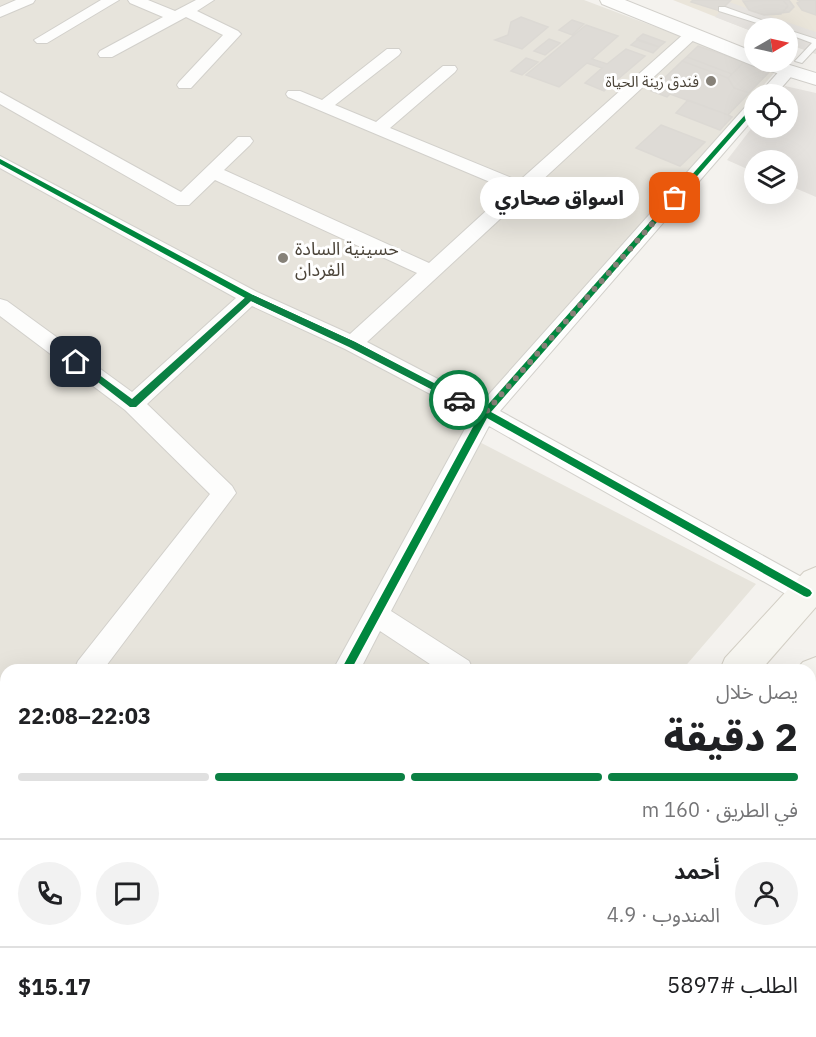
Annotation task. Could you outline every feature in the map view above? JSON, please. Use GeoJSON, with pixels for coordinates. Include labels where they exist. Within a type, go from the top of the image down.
{"type":"FeatureCollection","features":[{"type":"Feature","properties":{"kind":"main road"},"geometry":{"type":"LineString","coordinates":[[743,664],[812,588]]}},
{"type":"Feature","properties":{"kind":"street"},"geometry":{"type":"LineString","coordinates":[[0,13],[28,0]]}},
{"type":"Feature","properties":{"kind":"street"},"geometry":{"type":"LineString","coordinates":[[42,40],[112,0]]}},
{"type":"Feature","properties":{"kind":"street"},"geometry":{"type":"LineString","coordinates":[[135,0],[233,34],[185,85]]}},
{"type":"Feature","properties":{"kind":"street"},"geometry":{"type":"LineString","coordinates":[[106,54],[207,0]]}},
{"type":"Feature","properties":{"kind":"street"},"geometry":{"type":"LineString","coordinates":[[609,0],[744,55]]}},
{"type":"Feature","properties":{"kind":"street"},"geometry":{"type":"LineString","coordinates":[[639,0],[744,42]]}},
{"type":"Feature","properties":{"kind":"street"},"geometry":{"type":"LineString","coordinates":[[352,344],[692,34]]}},
{"type":"Feature","properties":{"kind":"street"},"geometry":{"type":"LineString","coordinates":[[324,106],[393,52]]}},
{"type":"Feature","properties":{"kind":"street"},"geometry":{"type":"LineString","coordinates":[[798,63],[816,79]]}},
{"type":"Feature","properties":{"kind":"street"},"geometry":{"type":"LineString","coordinates":[[378,129],[449,69]]}},
{"type":"Feature","properties":{"kind":"street"},"geometry":{"type":"LineString","coordinates":[[777,84],[789,72]]}},
{"type":"Feature","properties":{"kind":"street"},"geometry":{"type":"LineString","coordinates":[[294,94],[522,189]]}},
{"type":"Feature","properties":{"kind":"street"},"geometry":{"type":"LineString","coordinates":[[0,97],[183,201],[244,141]]}},
{"type":"Feature","properties":{"kind":"street"},"geometry":{"type":"LineString","coordinates":[[349,664],[485,413],[744,119]]}},
{"type":"Feature","properties":{"kind":"street"},"geometry":{"type":"LineString","coordinates":[[0,161],[250,297],[352,344],[812,588]]}},
{"type":"Feature","properties":{"kind":"street"},"geometry":{"type":"LineString","coordinates":[[213,172],[432,272]]}},
{"type":"Feature","properties":{"kind":"street"},"geometry":{"type":"LineString","coordinates":[[133,404],[250,297]]}},
{"type":"Feature","properties":{"kind":"street"},"geometry":{"type":"LineString","coordinates":[[0,306],[133,404],[224,493],[92,664]]}},
{"type":"Feature","properties":{"kind":"street"},"geometry":{"type":"LineString","coordinates":[[377,615],[451,664]]}},
{"type":"Feature","properties":{"kind":"lane"},"geometry":{"type":"LineString","coordinates":[[722,9],[749,18]]}},
{"type":"Feature","properties":{"kind":"lane"},"geometry":{"type":"LineString","coordinates":[[798,36],[816,43],[798,63]]}},
{"type":"Feature","properties":{"kind":"shaded area"},"geometry":{"type":"Polygon","coordinates":[[[0,0],[584,0],[744,60],[744,72],[775,72],[765,84],[744,84],[744,108],[462,433],[756,584],[687,664],[0,664],[0,0]]]}},
{"type":"Feature","properties":{"kind":"shaded area"},"geometry":{"type":"Polygon","coordinates":[[[673,0],[816,0],[816,54],[798,48],[798,18],[744,18],[744,28],[673,0]]]}},
{"type":"Feature","properties":{"kind":"shaded area"},"geometry":{"type":"Polygon","coordinates":[[[729,2],[775,18],[744,18],[744,28],[715,17],[729,2]]]}},
{"type":"Feature","properties":{"kind":"shaded area"},"geometry":{"type":"Polygon","coordinates":[[[798,26],[816,32],[816,54],[798,48],[798,26]]]}},
{"type":"Feature","properties":{"kind":"shaded area"},"geometry":{"type":"Polygon","coordinates":[[[798,89],[816,93],[816,197],[798,189],[798,150],[744,150],[744,168],[727,160],[744,138],[798,138],[798,89]]]}},
{"type":"Feature","properties":{"kind":"building"},"geometry":{"type":"Polygon","coordinates":[[[693,0],[731,0],[720,11],[691,2],[693,0]]]}},
{"type":"Feature","properties":{"kind":"building"},"geometry":{"type":"Polygon","coordinates":[[[783,0],[788,6],[781,14],[764,15],[749,10],[743,1],[783,0]]]}},
{"type":"Feature","properties":{"kind":"building"},"geometry":{"type":"Polygon","coordinates":[[[789,0],[794,7],[789,12],[764,15],[749,10],[743,1],[789,0]]]}},
{"type":"Feature","properties":{"kind":"building"},"geometry":{"type":"Polygon","coordinates":[[[797,0],[816,0],[816,15],[802,10],[797,3],[800,1],[797,0]]]}},
{"type":"Feature","properties":{"kind":"building"},"geometry":{"type":"Polygon","coordinates":[[[521,17],[548,27],[522,49],[495,40],[508,35],[511,22],[521,17]]]}},
{"type":"Feature","properties":{"kind":"building"},"geometry":{"type":"Polygon","coordinates":[[[572,20],[584,24],[572,35],[559,30],[572,20]]]}},
{"type":"Feature","properties":{"kind":"building"},"geometry":{"type":"Polygon","coordinates":[[[586,25],[618,36],[592,59],[607,64],[626,49],[645,56],[604,91],[585,83],[602,68],[587,63],[559,87],[526,75],[586,25]]]}},
{"type":"Feature","properties":{"kind":"building"},"geometry":{"type":"Polygon","coordinates":[[[643,34],[665,42],[659,47],[637,39],[643,34]]]}},
{"type":"Feature","properties":{"kind":"building"},"geometry":{"type":"Polygon","coordinates":[[[549,39],[560,43],[545,55],[534,51],[549,39]]]}},
{"type":"Feature","properties":{"kind":"building"},"geometry":{"type":"Polygon","coordinates":[[[637,40],[659,47],[653,53],[631,45],[637,40]]]}},
{"type":"Feature","properties":{"kind":"building","name":"فندق زينة الحياة"},"geometry":{"type":"Polygon","coordinates":[[[698,46],[744,62],[728,78],[734,88],[744,91],[744,98],[728,115],[670,94],[667,97],[651,91],[698,46]]]}},
{"type":"Feature","properties":{"kind":"building","name":"فندق زينة الحياة"},"geometry":{"type":"Polygon","coordinates":[[[698,46],[744,62],[744,72],[769,72],[758,84],[744,84],[744,98],[728,115],[670,94],[667,97],[651,91],[698,46]]]}},
{"type":"Feature","properties":{"kind":"building"},"geometry":{"type":"Polygon","coordinates":[[[687,57],[732,74],[728,78],[682,61],[687,57]]]}},
{"type":"Feature","properties":{"kind":"building"},"geometry":{"type":"Polygon","coordinates":[[[526,58],[538,62],[522,75],[511,71],[526,58]]]}},
{"type":"Feature","properties":{"kind":"building","name":"فندق زينة الحياة"},"geometry":{"type":"Polygon","coordinates":[[[682,61],[728,78],[734,88],[744,91],[744,98],[728,115],[670,94],[667,97],[651,91],[682,61]]]}},
{"type":"Feature","properties":{"kind":"building"},"geometry":{"type":"Polygon","coordinates":[[[688,100],[732,117],[720,130],[676,113],[688,100]]]}},
{"type":"Feature","properties":{"kind":"building"},"geometry":{"type":"Polygon","coordinates":[[[661,125],[705,142],[680,166],[636,148],[661,125]]]}},
{"type":"Feature","properties":{"kind":"cycle path"},"geometry":{"type":"LineString","coordinates":[[349,664],[485,413],[744,119]]}},
{"type":"Feature","properties":{"kind":"cycle path"},"geometry":{"type":"LineString","coordinates":[[0,161],[250,297],[352,344],[485,413],[807,593]]}},
{"type":"Feature","properties":{"kind":"way so far"},"geometry":{"type":"LineString","coordinates":[[459,400],[485,413],[675,198]]}},
{"type":"Feature","properties":{"kind":"place","name":"فندق زينة الحياة"},"geometry":{"type":"Point","coordinates":[711,81]}},
{"type":"Feature","properties":{"kind":"place","name":"اسواق صحاري"},"geometry":{"type":"Point","coordinates":[675,198]}},
{"type":"Feature","properties":{"kind":"place","name":"حسينية السادة الفردان"},"geometry":{"type":"Point","coordinates":[283,258]}},
{"type":"Feature","properties":{"kind":"route"},"geometry":{"type":"LineString","coordinates":[[76,362],[133,404],[250,297],[352,344],[459,400]]}}]}
